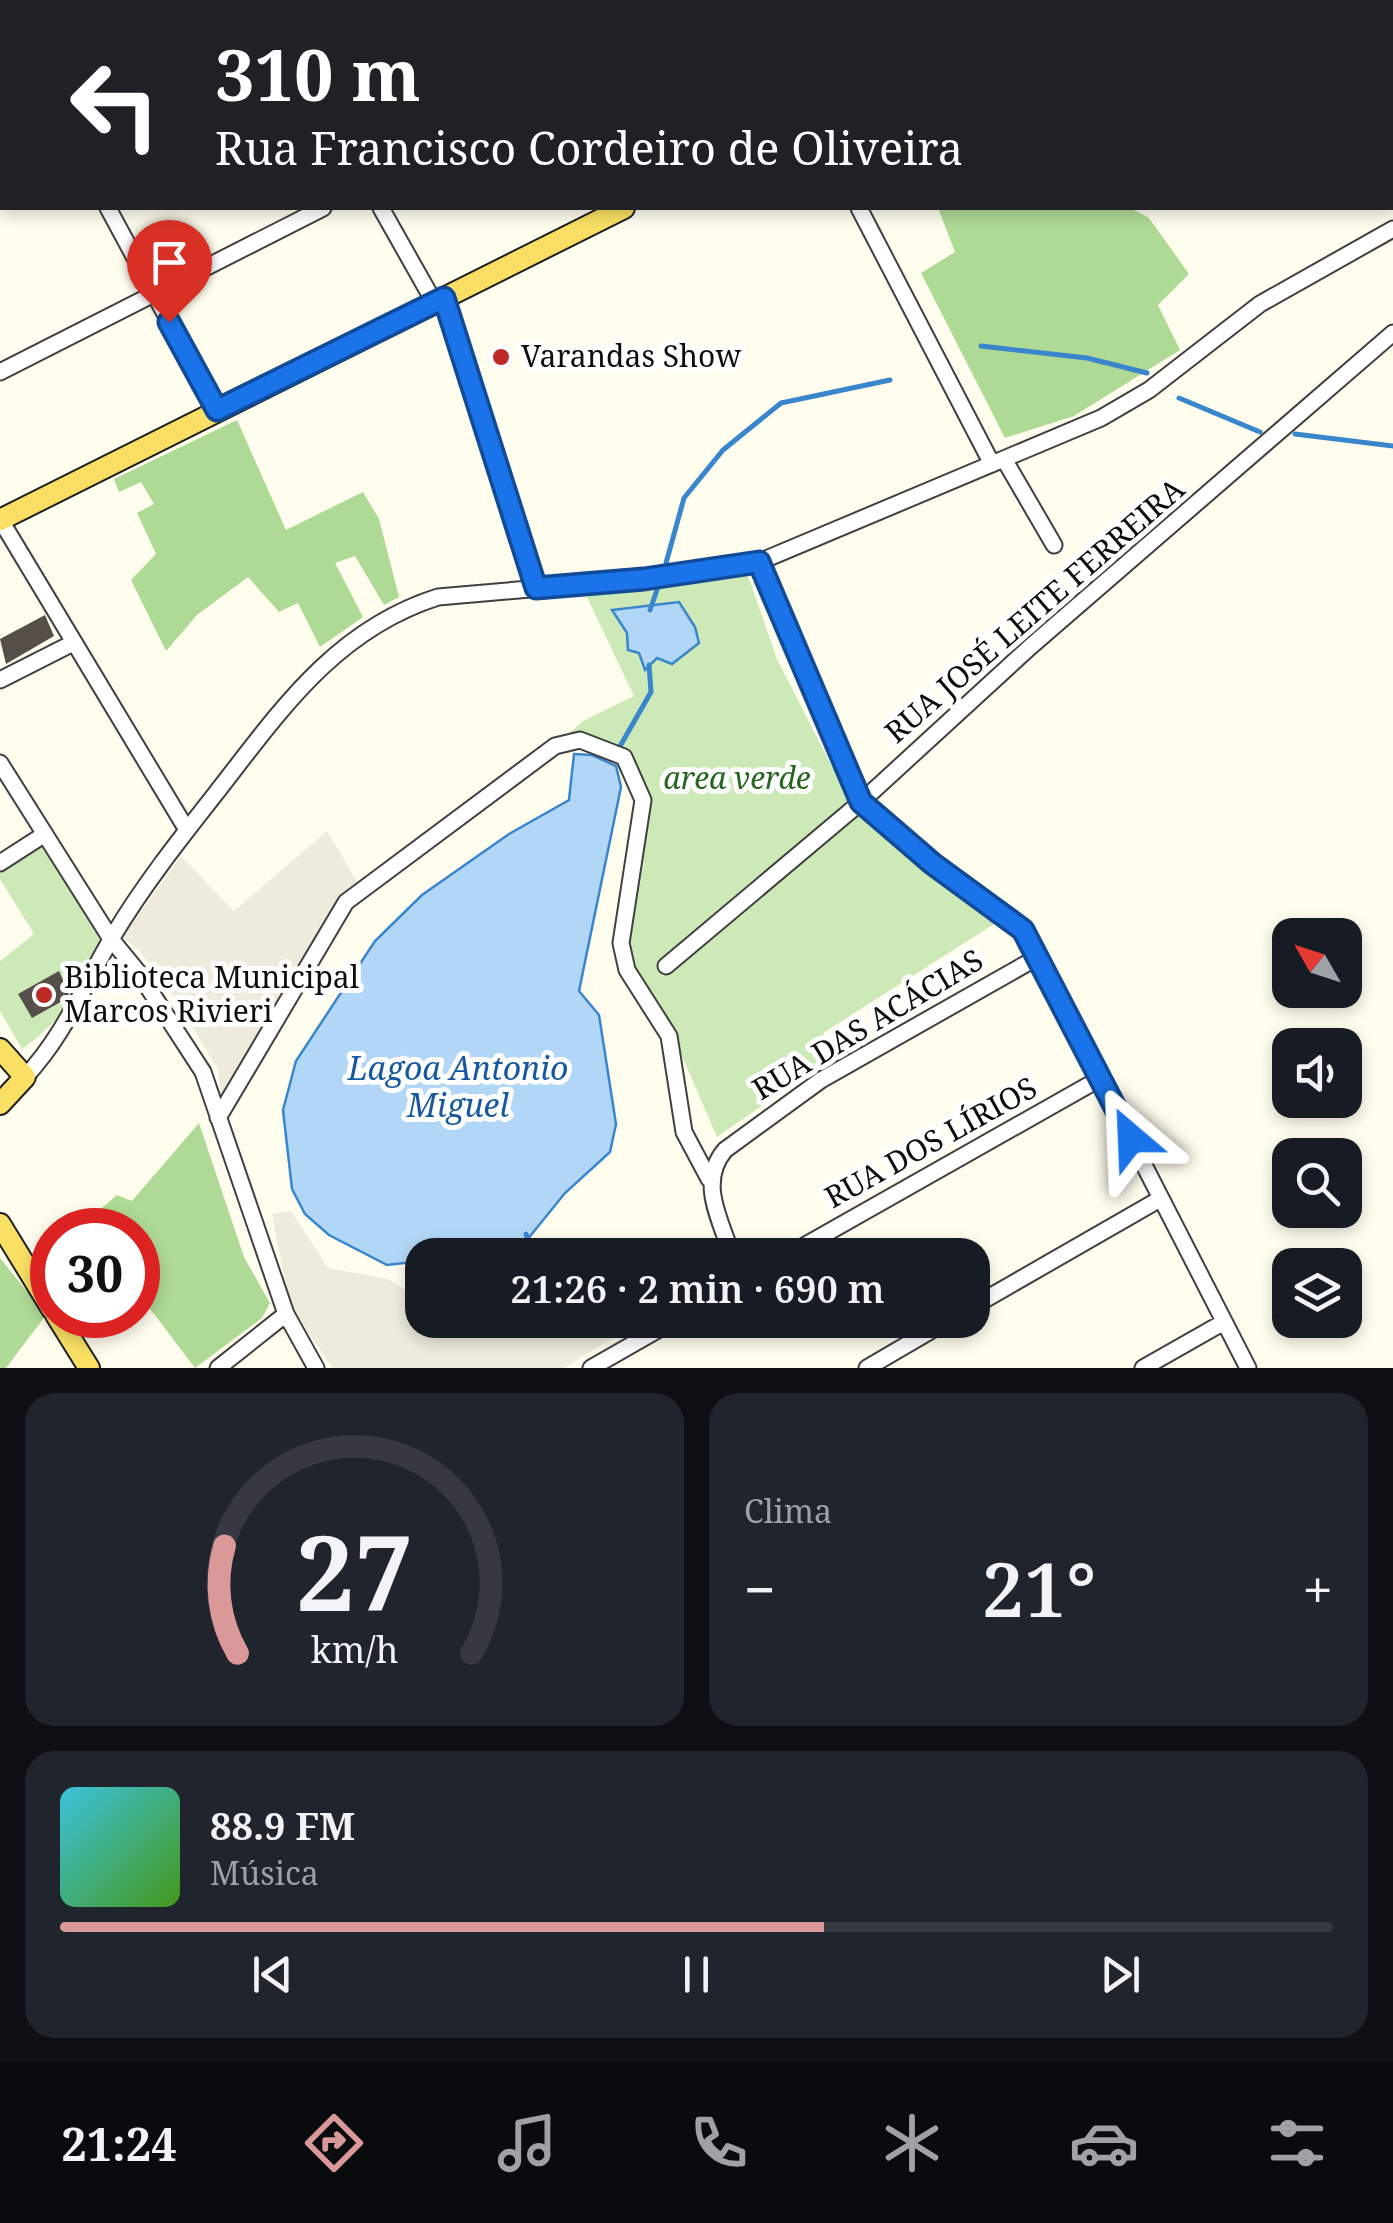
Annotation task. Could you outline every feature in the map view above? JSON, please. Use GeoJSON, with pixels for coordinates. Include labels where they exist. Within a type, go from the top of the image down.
{"type":"FeatureCollection","features":[{"type":"Feature","properties":{"kind":"main road"},"geometry":{"type":"LineString","coordinates":[[0,520],[620,210]]}},
{"type":"Feature","properties":{"kind":"main road"},"geometry":{"type":"LineString","coordinates":[[0,1049],[25,1077],[1,1099]]}},
{"type":"Feature","properties":{"kind":"main road"},"geometry":{"type":"LineString","coordinates":[[0,1224],[30,1272]]}},
{"type":"Feature","properties":{"kind":"main road"},"geometry":{"type":"LineString","coordinates":[[71,1338],[90,1368]]}},
{"type":"Feature","properties":{"kind":"street"},"geometry":{"type":"LineString","coordinates":[[109,210],[217,410]]}},
{"type":"Feature","properties":{"kind":"street"},"geometry":{"type":"LineString","coordinates":[[0,372],[319,210]]}},
{"type":"Feature","properties":{"kind":"street"},"geometry":{"type":"LineString","coordinates":[[382,210],[439,300],[536,588]]}},
{"type":"Feature","properties":{"kind":"street"},"geometry":{"type":"LineString","coordinates":[[860,210],[998,461],[1054,545]]}},
{"type":"Feature","properties":{"kind":"street"},"geometry":{"type":"LineString","coordinates":[[25,1077],[85,992],[111,939],[187,830],[301,683],[371,628],[408,606],[438,597],[644,579],[759,562],[1130,402],[1260,304],[1393,229]]}},
{"type":"Feature","properties":{"kind":"street","name":"RUA JOSÉ LEITE FERREIRA"},"geometry":{"type":"LineString","coordinates":[[666,966],[861,802],[1030,646],[1393,333]]}},
{"type":"Feature","properties":{"kind":"street"},"geometry":{"type":"LineString","coordinates":[[0,520],[187,830]]}},
{"type":"Feature","properties":{"kind":"street"},"geometry":{"type":"LineString","coordinates":[[759,562],[861,802],[933,864],[1014,920],[1038,956],[1102,1078],[1248,1368]]}},
{"type":"Feature","properties":{"kind":"street"},"geometry":{"type":"LineString","coordinates":[[0,680],[73,643]]}},
{"type":"Feature","properties":{"kind":"street"},"geometry":{"type":"LineString","coordinates":[[218,1118],[346,902],[556,746],[580,740],[624,757],[642,791],[621,943],[627,970],[669,1036],[684,1132],[710,1180],[727,1238]]}},
{"type":"Feature","properties":{"kind":"street"},"geometry":{"type":"LineString","coordinates":[[0,763],[111,939],[138,972],[203,1072],[286,1314],[316,1368]]}},
{"type":"Feature","properties":{"kind":"street"},"geometry":{"type":"LineString","coordinates":[[0,863],[45,834]]}},
{"type":"Feature","properties":{"kind":"street","name":"RUA DAS ACÁCIAS"},"geometry":{"type":"LineString","coordinates":[[710,1180],[714,1164],[725,1150],[820,1080],[1038,956]]}},
{"type":"Feature","properties":{"kind":"street","name":"RUA DOS LÍRIOS"},"geometry":{"type":"LineString","coordinates":[[818,1238],[1102,1078]]}},
{"type":"Feature","properties":{"kind":"street"},"geometry":{"type":"LineString","coordinates":[[990,1297],[1160,1198]]}},
{"type":"Feature","properties":{"kind":"street"},"geometry":{"type":"LineString","coordinates":[[218,1368],[286,1314]]}},
{"type":"Feature","properties":{"kind":"street"},"geometry":{"type":"LineString","coordinates":[[1143,1368],[1224,1322]]}},
{"type":"Feature","properties":{"kind":"street"},"geometry":{"type":"LineString","coordinates":[[590,1368],[642,1338]]}},
{"type":"Feature","properties":{"kind":"street"},"geometry":{"type":"LineString","coordinates":[[866,1368],[918,1338]]}},
{"type":"Feature","properties":{"kind":"green space"},"geometry":{"type":"Polygon","coordinates":[[[939,210],[1135,210],[1149,218],[1189,274],[1158,305],[1180,350],[1074,416],[1005,438],[921,273],[955,252],[939,210]]]}},
{"type":"Feature","properties":{"kind":"green space"},"geometry":{"type":"Polygon","coordinates":[[[237,420],[286,530],[363,492],[379,519],[399,597],[384,605],[355,556],[335,563],[363,617],[320,647],[298,603],[279,612],[248,577],[197,615],[166,651],[131,580],[156,554],[137,513],[154,504],[141,482],[119,492],[114,479],[237,420]]]}},
{"type":"Feature","properties":{"kind":"green space","name":"area verde"},"geometry":{"type":"Polygon","coordinates":[[[746,570],[777,659],[850,802],[657,963],[663,976],[860,812],[932,874],[1002,919],[823,1033],[835,1055],[717,1137],[676,1042],[634,971],[627,936],[647,809],[646,784],[630,753],[563,738],[583,721],[634,696],[585,593],[746,570]]]}},
{"type":"Feature","properties":{"kind":"green space"},"geometry":{"type":"Polygon","coordinates":[[[40,844],[103,936],[88,970],[61,1013],[22,1049],[0,1011],[0,961],[34,934],[0,879],[0,867],[40,844]]]}},
{"type":"Feature","properties":{"kind":"green space"},"geometry":{"type":"Polygon","coordinates":[[[199,1123],[244,1257],[270,1303],[262,1318],[195,1368],[160,1322],[160,1208],[102,1208],[117,1195],[132,1201],[199,1123]]]}},
{"type":"Feature","properties":{"kind":"green space"},"geometry":{"type":"Polygon","coordinates":[[[0,1258],[30,1295],[30,1336],[6,1368],[0,1368],[0,1258]]]}},
{"type":"Feature","properties":{"kind":"shaded area"},"geometry":{"type":"Polygon","coordinates":[[[327,831],[359,885],[227,1100],[221,1096],[218,1069],[170,991],[138,949],[122,938],[181,856],[234,911],[327,831]]]}},
{"type":"Feature","properties":{"kind":"shaded area"},"geometry":{"type":"Polygon","coordinates":[[[291,1211],[328,1268],[388,1279],[405,1290],[405,1338],[613,1338],[564,1368],[333,1368],[290,1307],[272,1214],[291,1211]]]}},
{"type":"Feature","properties":{"kind":"water"},"geometry":{"type":"Polygon","coordinates":[[[679,602],[695,627],[699,643],[672,664],[657,658],[645,670],[639,653],[628,650],[627,633],[612,610],[679,602]]]}},
{"type":"Feature","properties":{"kind":"water","name":"Lagoa Antonio Miguel"},"geometry":{"type":"Polygon","coordinates":[[[574,754],[592,755],[616,766],[621,787],[579,991],[599,1015],[616,1124],[610,1152],[565,1193],[529,1238],[405,1238],[405,1263],[387,1265],[329,1235],[305,1214],[292,1189],[283,1110],[296,1061],[375,941],[422,895],[509,834],[569,800],[574,754]]]}},
{"type":"Feature","properties":{"kind":"building"},"geometry":{"type":"Polygon","coordinates":[[[45,615],[54,636],[6,664],[0,639],[45,615]]]}},
{"type":"Feature","properties":{"kind":"building","name":"Biblioteca Municipal Marcos Rivieri"},"geometry":{"type":"Polygon","coordinates":[[[59,971],[69,993],[66,999],[32,1018],[18,994],[59,971]]]}},
{"type":"Feature","properties":{"kind":"waterway"},"geometry":{"type":"LineString","coordinates":[[981,346],[1087,358],[1147,373]]}},
{"type":"Feature","properties":{"kind":"waterway"},"geometry":{"type":"LineString","coordinates":[[666,563],[684,498],[723,450],[781,403],[890,380]]}},
{"type":"Feature","properties":{"kind":"waterway"},"geometry":{"type":"LineString","coordinates":[[1179,398],[1260,432]]}},
{"type":"Feature","properties":{"kind":"waterway"},"geometry":{"type":"LineString","coordinates":[[1295,434],[1393,446]]}},
{"type":"Feature","properties":{"kind":"waterway"},"geometry":{"type":"LineString","coordinates":[[650,610],[657,590]]}},
{"type":"Feature","properties":{"kind":"waterway"},"geometry":{"type":"LineString","coordinates":[[619,748],[651,692],[649,665]]}},
{"type":"Feature","properties":{"kind":"waterway"},"geometry":{"type":"LineString","coordinates":[[526,1234],[527,1238]]}},
{"type":"Feature","properties":{"kind":"place","name":"Varandas Show"},"geometry":{"type":"Point","coordinates":[501,357]}},
{"type":"Feature","properties":{"kind":"place","name":"Biblioteca Municipal Marcos Rivieri"},"geometry":{"type":"Point","coordinates":[44,995]}},
{"type":"Feature","properties":{"kind":"route"},"geometry":{"type":"LineString","coordinates":[[169,322],[217,410],[444,298],[536,588],[644,579],[759,562],[861,802],[903,841],[988,900],[1023,930],[1131,1138]]}}]}
